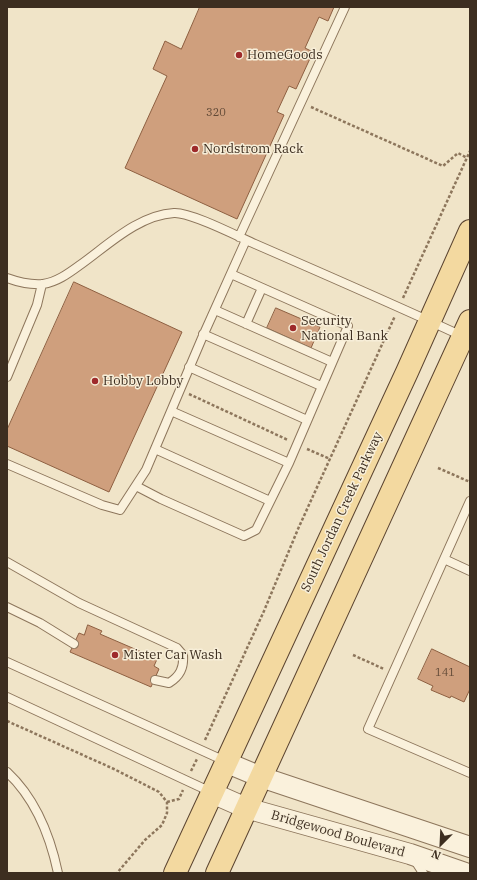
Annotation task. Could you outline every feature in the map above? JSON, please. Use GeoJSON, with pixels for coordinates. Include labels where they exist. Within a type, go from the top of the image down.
{"type":"FeatureCollection","features":[{"type":"Feature","properties":{"kind":"main road","name":"South Jordan Creek Parkway"},"geometry":{"type":"LineString","coordinates":[[175,873],[430,321],[470,231]]}},
{"type":"Feature","properties":{"kind":"main road"},"geometry":{"type":"LineString","coordinates":[[217,873],[468,333]]}},
{"type":"Feature","properties":{"kind":"street","name":"Bridgewood Boulevard"},"geometry":{"type":"LineString","coordinates":[[225,762],[261,778],[470,848]]}},
{"type":"Feature","properties":{"kind":"street","name":"Bridgewood Boulevard"},"geometry":{"type":"LineString","coordinates":[[212,793],[246,808],[410,854],[466,873]]}},
{"type":"Feature","properties":{"kind":"lane"},"geometry":{"type":"LineString","coordinates":[[7,464],[102,505],[120,510],[146,470],[189,367],[231,274],[243,238],[301,102],[345,7]]}},
{"type":"Feature","properties":{"kind":"lane"},"geometry":{"type":"LineString","coordinates":[[7,278],[42,284],[66,276],[124,233],[147,219],[163,214],[176,213],[194,218],[243,238],[430,321],[468,333]]}},
{"type":"Feature","properties":{"kind":"lane"},"geometry":{"type":"LineString","coordinates":[[136,486],[244,536],[256,530],[289,463],[348,326],[231,274]]}},
{"type":"Feature","properties":{"kind":"lane"},"geometry":{"type":"LineString","coordinates":[[7,377],[37,305],[42,284]]}},
{"type":"Feature","properties":{"kind":"lane"},"geometry":{"type":"LineString","coordinates":[[246,324],[262,288]]}},
{"type":"Feature","properties":{"kind":"lane"},"geometry":{"type":"LineString","coordinates":[[214,310],[332,362]]}},
{"type":"Feature","properties":{"kind":"lane"},"geometry":{"type":"LineString","coordinates":[[204,334],[321,386]]}},
{"type":"Feature","properties":{"kind":"lane"},"geometry":{"type":"LineString","coordinates":[[189,367],[307,420]]}},
{"type":"Feature","properties":{"kind":"lane"},"geometry":{"type":"LineString","coordinates":[[171,411],[289,463]]}},
{"type":"Feature","properties":{"kind":"lane"},"geometry":{"type":"LineString","coordinates":[[155,449],[270,501]]}},
{"type":"Feature","properties":{"kind":"lane"},"geometry":{"type":"LineString","coordinates":[[470,502],[368,729],[470,773]]}},
{"type":"Feature","properties":{"kind":"lane"},"geometry":{"type":"LineString","coordinates":[[444,559],[470,571]]}},
{"type":"Feature","properties":{"kind":"lane"},"geometry":{"type":"LineString","coordinates":[[7,562],[79,603],[177,648],[183,656],[181,671],[176,679],[169,683],[154,680]]}},
{"type":"Feature","properties":{"kind":"lane"},"geometry":{"type":"LineString","coordinates":[[7,608],[40,623],[74,644]]}},
{"type":"Feature","properties":{"kind":"lane"},"geometry":{"type":"LineString","coordinates":[[7,662],[225,762]]}},
{"type":"Feature","properties":{"kind":"lane"},"geometry":{"type":"LineString","coordinates":[[7,697],[212,793]]}},
{"type":"Feature","properties":{"kind":"lane"},"geometry":{"type":"LineString","coordinates":[[7,772],[18,783],[36,809],[49,837],[58,873]]}},
{"type":"Feature","properties":{"kind":"lane"},"geometry":{"type":"LineString","coordinates":[[410,854],[423,873]]}},
{"type":"Feature","properties":{"kind":"path"},"geometry":{"type":"LineString","coordinates":[[301,102],[443,166],[458,153],[467,158]]}},
{"type":"Feature","properties":{"kind":"path"},"geometry":{"type":"LineString","coordinates":[[405,295],[470,151]]}},
{"type":"Feature","properties":{"kind":"path"},"geometry":{"type":"LineString","coordinates":[[216,718],[393,320]]}},
{"type":"Feature","properties":{"kind":"path"},"geometry":{"type":"LineString","coordinates":[[180,390],[330,459]]}},
{"type":"Feature","properties":{"kind":"path"},"geometry":{"type":"LineString","coordinates":[[438,468],[470,482]]}},
{"type":"Feature","properties":{"kind":"path"},"geometry":{"type":"LineString","coordinates":[[353,655],[393,673]]}},
{"type":"Feature","properties":{"kind":"path"},"geometry":{"type":"LineString","coordinates":[[7,721],[114,769],[159,792],[167,802],[167,813],[162,825],[145,840],[117,873]]}},
{"type":"Feature","properties":{"kind":"path"},"geometry":{"type":"LineString","coordinates":[[167,802],[179,799]]}},
{"type":"Feature","properties":{"kind":"building"},"geometry":{"type":"Polygon","coordinates":[[[200,7],[334,7],[328,21],[319,17],[305,48],[313,52],[296,89],[289,86],[277,112],[284,115],[237,219],[125,168],[167,76],[153,69],[165,41],[181,49],[200,7]]]}},
{"type":"Feature","properties":{"kind":"building","name":"Hobby Lobby"},"geometry":{"type":"Polygon","coordinates":[[[74,282],[182,332],[109,492],[7,446],[7,430],[74,282]]]}},
{"type":"Feature","properties":{"kind":"building","name":"Security National Bank"},"geometry":{"type":"Polygon","coordinates":[[[276,308],[320,327],[311,348],[267,328],[276,308]]]}},
{"type":"Feature","properties":{"kind":"building","name":"Mister Car Wash"},"geometry":{"type":"Polygon","coordinates":[[[88,625],[102,631],[100,634],[144,653],[145,651],[158,657],[154,666],[159,669],[151,687],[70,652],[79,633],[84,635],[88,625]]]}},
{"type":"Feature","properties":{"kind":"building"},"geometry":{"type":"Polygon","coordinates":[[[432,649],[470,667],[470,689],[464,702],[431,690],[433,686],[418,679],[432,649]]]}},
{"type":"Feature","properties":{"kind":"place","name":"HomeGoods"},"geometry":{"type":"Point","coordinates":[239,55]}},
{"type":"Feature","properties":{"kind":"place","name":"Nordstrom Rack"},"geometry":{"type":"Point","coordinates":[195,149]}},
{"type":"Feature","properties":{"kind":"place","name":"Security National Bank"},"geometry":{"type":"Point","coordinates":[293,328]}},
{"type":"Feature","properties":{"kind":"place","name":"Hobby Lobby"},"geometry":{"type":"Point","coordinates":[95,381]}},
{"type":"Feature","properties":{"kind":"place","name":"Mister Car Wash"},"geometry":{"type":"Point","coordinates":[115,655]}}]}
